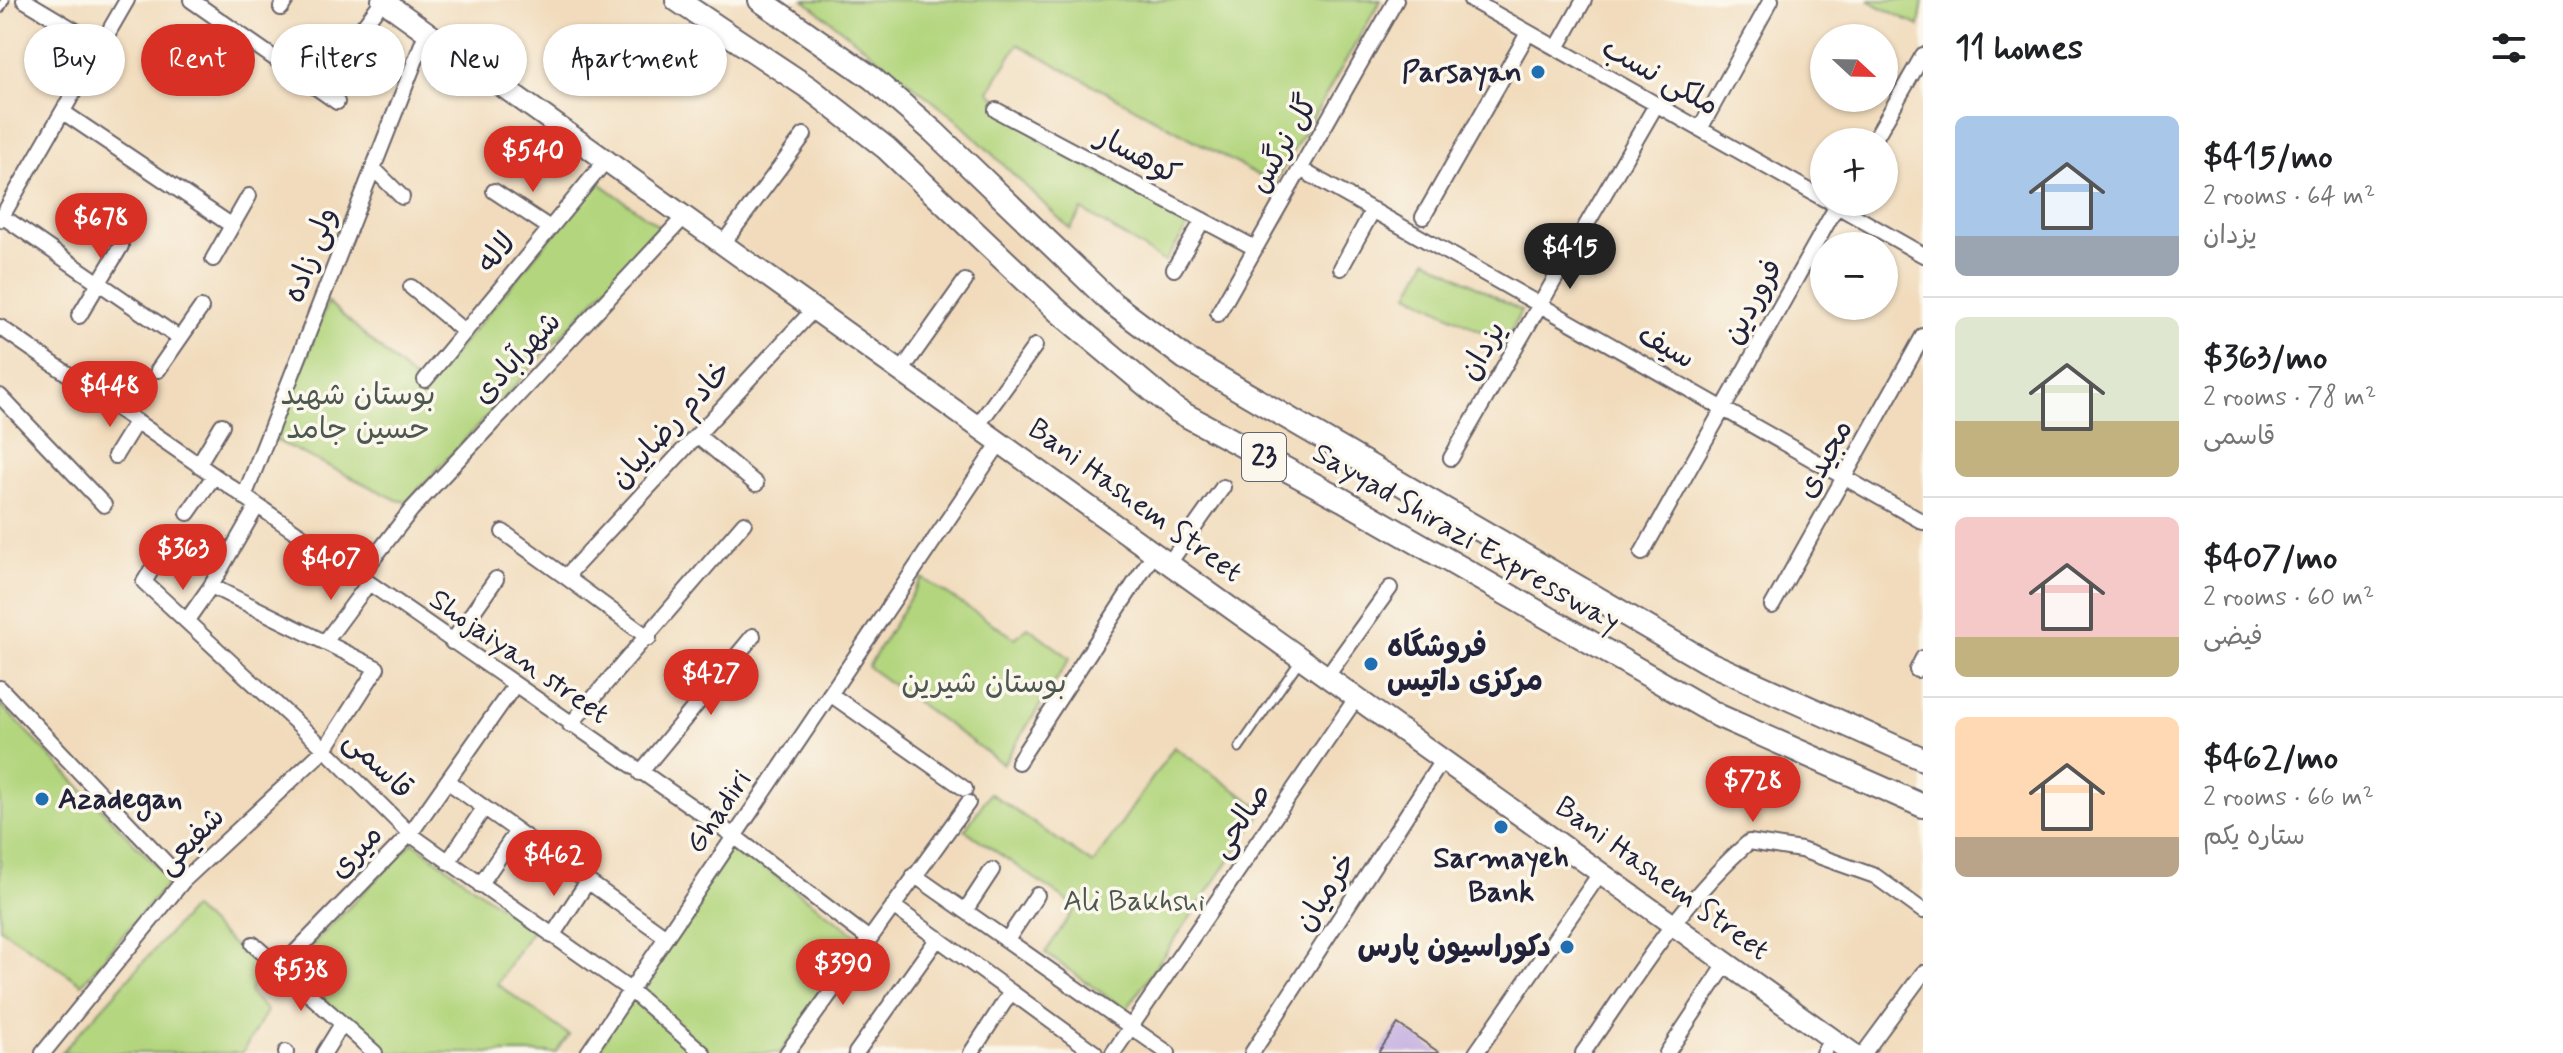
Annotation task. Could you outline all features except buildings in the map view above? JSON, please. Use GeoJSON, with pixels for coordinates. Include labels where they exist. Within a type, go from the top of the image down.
{"type":"FeatureCollection","features":[{"type":"Feature","properties":{"kind":"highway","name":"Sayyad Shirazi Expressway"},"geometry":{"type":"LineString","coordinates":[[677,0],[809,88],[886,148],[1058,311],[1176,410],[1343,500],[1719,716],[1923,806]]}},
{"type":"Feature","properties":{"kind":"highway","name":"Sayyad Shirazi Expressway"},"geometry":{"type":"LineString","coordinates":[[760,0],[872,78],[934,132],[1112,303],[1185,358],[1707,662],[1923,759]]}},
{"type":"Feature","properties":{"kind":"main road","name":"Bani Hashem Street"},"geometry":{"type":"LineString","coordinates":[[383,0],[421,27]]}},
{"type":"Feature","properties":{"kind":"main road","name":"Bani Hashem Street"},"geometry":{"type":"LineString","coordinates":[[520,96],[1727,963],[1827,1046],[1852,1053]]}},
{"type":"Feature","properties":{"kind":"street"},"geometry":{"type":"LineString","coordinates":[[24,0],[64,24]]}},
{"type":"Feature","properties":{"kind":"street"},"geometry":{"type":"LineString","coordinates":[[113,24],[127,0]]}},
{"type":"Feature","properties":{"kind":"street"},"geometry":{"type":"LineString","coordinates":[[191,0],[337,102]]}},
{"type":"Feature","properties":{"kind":"street"},"geometry":{"type":"LineString","coordinates":[[365,24],[383,0]]}},
{"type":"Feature","properties":{"kind":"street","name":"گل نرگس"},"geometry":{"type":"LineString","coordinates":[[1218,314],[1396,0]]}},
{"type":"Feature","properties":{"kind":"street","name":"ملکی نسب"},"geometry":{"type":"LineString","coordinates":[[1471,0],[1810,190]]}},
{"type":"Feature","properties":{"kind":"street"},"geometry":{"type":"LineString","coordinates":[[1557,48],[1584,0]]}},
{"type":"Feature","properties":{"kind":"street"},"geometry":{"type":"LineString","coordinates":[[1700,129],[1771,0]]}},
{"type":"Feature","properties":{"kind":"street"},"geometry":{"type":"LineString","coordinates":[[1423,217],[1528,33]]}},
{"type":"Feature","properties":{"kind":"street","name":"ولی زاده"},"geometry":{"type":"LineString","coordinates":[[244,497],[421,46]]}},
{"type":"Feature","properties":{"kind":"street"},"geometry":{"type":"LineString","coordinates":[[1881,128],[1923,55]]}},
{"type":"Feature","properties":{"kind":"street"},"geometry":{"type":"LineString","coordinates":[[72,96],[1,218],[179,338]]}},
{"type":"Feature","properties":{"kind":"street","name":"یزدان"},"geometry":{"type":"LineString","coordinates":[[1451,458],[1656,105]]}},
{"type":"Feature","properties":{"kind":"street","name":"کوهسار"},"geometry":{"type":"LineString","coordinates":[[996,110],[1255,248]]}},
{"type":"Feature","properties":{"kind":"street"},"geometry":{"type":"LineString","coordinates":[[63,112],[231,225]]}},
{"type":"Feature","properties":{"kind":"street"},"geometry":{"type":"LineString","coordinates":[[724,242],[804,135]]}},
{"type":"Feature","properties":{"kind":"street","name":"لاله"},"geometry":{"type":"LineString","coordinates":[[425,380],[608,158]]}},
{"type":"Feature","properties":{"kind":"street"},"geometry":{"type":"LineString","coordinates":[[373,168],[402,197]]}},
{"type":"Feature","properties":{"kind":"street","name":"سیف"},"geometry":{"type":"LineString","coordinates":[[1300,169],[1923,522]]}},
{"type":"Feature","properties":{"kind":"street"},"geometry":{"type":"LineString","coordinates":[[494,191],[550,228]]}},
{"type":"Feature","properties":{"kind":"street"},"geometry":{"type":"LineString","coordinates":[[213,259],[249,196]]}},
{"type":"Feature","properties":{"kind":"street"},"geometry":{"type":"LineString","coordinates":[[1341,268],[1373,210]]}},
{"type":"Feature","properties":{"kind":"street","name":"شهرآبادی"},"geometry":{"type":"LineString","coordinates":[[325,642],[412,509],[686,215]]}},
{"type":"Feature","properties":{"kind":"street","name":"فروردین"},"geometry":{"type":"LineString","coordinates":[[1642,553],[1723,409],[1825,216]]}},
{"type":"Feature","properties":{"kind":"street","name":"ملکی نسب"},"geometry":{"type":"LineString","coordinates":[[1856,216],[1923,255]]}},
{"type":"Feature","properties":{"kind":"street"},"geometry":{"type":"LineString","coordinates":[[1174,269],[1203,220]]}},
{"type":"Feature","properties":{"kind":"street"},"geometry":{"type":"LineString","coordinates":[[81,313],[79,316],[121,246]]}},
{"type":"Feature","properties":{"kind":"street"},"geometry":{"type":"LineString","coordinates":[[902,370],[965,281]]}},
{"type":"Feature","properties":{"kind":"street"},"geometry":{"type":"LineString","coordinates":[[411,287],[465,332]]}},
{"type":"Feature","properties":{"kind":"street"},"geometry":{"type":"LineString","coordinates":[[158,370],[201,308]]}},
{"type":"Feature","properties":{"kind":"street","name":"خادم رضاییان"},"geometry":{"type":"LineString","coordinates":[[570,580],[570,572],[815,308]]}},
{"type":"Feature","properties":{"kind":"street","name":"Shojaiyan street"},"geometry":{"type":"LineString","coordinates":[[0,327],[734,836],[869,939]]}},
{"type":"Feature","properties":{"kind":"street","name":"مجیدی"},"geometry":{"type":"LineString","coordinates":[[1772,606],[1923,336]]}},
{"type":"Feature","properties":{"kind":"street"},"geometry":{"type":"LineString","coordinates":[[978,425],[1035,346]]}},
{"type":"Feature","properties":{"kind":"street"},"geometry":{"type":"LineString","coordinates":[[0,396],[104,505]]}},
{"type":"Feature","properties":{"kind":"street"},"geometry":{"type":"LineString","coordinates":[[115,456],[136,422]]}},
{"type":"Feature","properties":{"kind":"street"},"geometry":{"type":"LineString","coordinates":[[198,465],[222,425]]}},
{"type":"Feature","properties":{"kind":"street"},"geometry":{"type":"LineString","coordinates":[[697,435],[756,484]]}},
{"type":"Feature","properties":{"kind":"street","name":"Ghadiri"},"geometry":{"type":"LineString","coordinates":[[588,1053],[1001,441]]}},
{"type":"Feature","properties":{"kind":"street"},"geometry":{"type":"LineString","coordinates":[[188,513],[214,476]]}},
{"type":"Feature","properties":{"kind":"street"},"geometry":{"type":"LineString","coordinates":[[1018,762],[1162,557],[1223,487]]}},
{"type":"Feature","properties":{"kind":"street"},"geometry":{"type":"LineString","coordinates":[[187,620],[211,586],[257,506]]}},
{"type":"Feature","properties":{"kind":"street"},"geometry":{"type":"LineString","coordinates":[[570,725],[649,638],[744,523]]}},
{"type":"Feature","properties":{"kind":"street"},"geometry":{"type":"LineString","coordinates":[[503,532],[649,638]]}},
{"type":"Feature","properties":{"kind":"street","name":"قاسمی"},"geometry":{"type":"LineString","coordinates":[[169,542],[144,582],[325,749],[410,834],[630,990],[703,1053]]}},
{"type":"Feature","properties":{"kind":"street"},"geometry":{"type":"LineString","coordinates":[[452,642],[496,579]]}},
{"type":"Feature","properties":{"kind":"street"},"geometry":{"type":"LineString","coordinates":[[211,586],[325,642]]}},
{"type":"Feature","properties":{"kind":"street"},"geometry":{"type":"LineString","coordinates":[[1327,676],[1390,588]]}},
{"type":"Feature","properties":{"kind":"street"},"geometry":{"type":"LineString","coordinates":[[640,773],[753,636]]}},
{"type":"Feature","properties":{"kind":"street","name":"شفیعی"},"geometry":{"type":"LineString","coordinates":[[43,1053],[183,881],[325,749],[377,668],[325,642]]}},
{"type":"Feature","properties":{"kind":"street","name":"میری"},"geometry":{"type":"LineString","coordinates":[[280,968],[410,834],[514,686]]}},
{"type":"Feature","properties":{"kind":"street"},"geometry":{"type":"LineString","coordinates":[[0,688],[183,881]]}},
{"type":"Feature","properties":{"kind":"street"},"geometry":{"type":"LineString","coordinates":[[787,1053],[893,906],[967,796],[830,694]]}},
{"type":"Feature","properties":{"kind":"street","name":"صالحی"},"geometry":{"type":"LineString","coordinates":[[1113,1053],[1357,697]]}},
{"type":"Feature","properties":{"kind":"street","name":"خرمیان"},"geometry":{"type":"LineString","coordinates":[[1252,1053],[1443,759]]}},
{"type":"Feature","properties":{"kind":"street"},"geometry":{"type":"LineString","coordinates":[[447,781],[666,937]]}},
{"type":"Feature","properties":{"kind":"street"},"geometry":{"type":"LineString","coordinates":[[448,862],[484,808]]}},
{"type":"Feature","properties":{"kind":"street"},"geometry":{"type":"LineString","coordinates":[[480,885],[517,831]]}},
{"type":"Feature","properties":{"kind":"street"},"geometry":{"type":"LineString","coordinates":[[1583,1053],[1673,924],[1720,867],[1749,842],[1801,850],[1875,876],[1923,911]]}},
{"type":"Feature","properties":{"kind":"street"},"geometry":{"type":"LineString","coordinates":[[965,911],[992,870]]}},
{"type":"Feature","properties":{"kind":"street"},"geometry":{"type":"LineString","coordinates":[[1476,1053],[1601,872]]}},
{"type":"Feature","properties":{"kind":"street"},"geometry":{"type":"LineString","coordinates":[[914,875],[1168,1053]]}},
{"type":"Feature","properties":{"kind":"street"},"geometry":{"type":"LineString","coordinates":[[552,936],[588,881]]}},
{"type":"Feature","properties":{"kind":"street"},"geometry":{"type":"LineString","coordinates":[[1007,940],[1037,895]]}},
{"type":"Feature","properties":{"kind":"street"},"geometry":{"type":"LineString","coordinates":[[893,906],[1095,1053]]}},
{"type":"Feature","properties":{"kind":"street"},"geometry":{"type":"LineString","coordinates":[[856,1053],[938,938]]}},
{"type":"Feature","properties":{"kind":"street"},"geometry":{"type":"LineString","coordinates":[[253,944],[375,1053]]}},
{"type":"Feature","properties":{"kind":"street"},"geometry":{"type":"LineString","coordinates":[[1667,1053],[1727,963]]}},
{"type":"Feature","properties":{"kind":"street"},"geometry":{"type":"LineString","coordinates":[[1864,1053],[1923,973]]}},
{"type":"Feature","properties":{"kind":"street"},"geometry":{"type":"LineString","coordinates":[[971,1053],[1011,992]]}},
{"type":"Feature","properties":{"kind":"street"},"geometry":{"type":"LineString","coordinates":[[324,1053],[342,1024]]}},
{"type":"Feature","properties":{"kind":"lane"},"geometry":{"type":"LineString","coordinates":[[0,9],[5,0]]}},
{"type":"Feature","properties":{"kind":"lane"},"geometry":{"type":"LineString","coordinates":[[1239,748],[1302,658]]}},
{"type":"Feature","properties":{"kind":"green space"},"geometry":{"type":"Polygon","coordinates":[[[804,0],[1381,0],[1274,184],[1018,44],[989,91],[1045,145],[1192,220],[1165,262],[1082,210],[1070,229],[957,120],[804,0]]]}},
{"type":"Feature","properties":{"kind":"green space"},"geometry":{"type":"Polygon","coordinates":[[[1867,0],[1923,0],[1919,26],[1867,0]]]}},
{"type":"Feature","properties":{"kind":"green space","name":"بوستان شهید حسین جامد"},"geometry":{"type":"Polygon","coordinates":[[[597,181],[661,228],[407,502],[397,500],[275,440],[328,302],[425,389],[597,181]]]}},
{"type":"Feature","properties":{"kind":"green space"},"geometry":{"type":"Polygon","coordinates":[[[1427,259],[1521,311],[1505,344],[1409,294],[1427,259]]]}},
{"type":"Feature","properties":{"kind":"green space","name":"بوستان شیرین"},"geometry":{"type":"Polygon","coordinates":[[[922,578],[1015,638],[1028,627],[1070,658],[1003,764],[868,667],[922,578]]]}},
{"type":"Feature","properties":{"kind":"green space","name":"Azadegan"},"geometry":{"type":"Polygon","coordinates":[[[0,704],[170,880],[82,984],[0,928],[0,704]]]}},
{"type":"Feature","properties":{"kind":"green space","name":"Ali Bakhshi"},"geometry":{"type":"Polygon","coordinates":[[[1174,747],[1264,810],[1126,1010],[1045,953],[1076,907],[965,830],[990,793],[1093,864],[1174,747]]]}},
{"type":"Feature","properties":{"kind":"green space"},"geometry":{"type":"Polygon","coordinates":[[[413,842],[532,930],[497,984],[569,1035],[556,1053],[383,1053],[298,976],[296,961],[413,842]]]}},
{"type":"Feature","properties":{"kind":"green space"},"geometry":{"type":"Polygon","coordinates":[[[733,844],[863,940],[780,1053],[711,1053],[636,988],[733,844]]]}},
{"type":"Feature","properties":{"kind":"green space"},"geometry":{"type":"Polygon","coordinates":[[[192,908],[259,968],[250,993],[267,1011],[242,1053],[61,1053],[192,908]]]}},
{"type":"Feature","properties":{"kind":"green space"},"geometry":{"type":"Polygon","coordinates":[[[632,999],[693,1053],[596,1052],[632,999]]]}},
{"type":"Feature","properties":{"kind":"place","name":"Parsayan"},"geometry":{"type":"Point","coordinates":[1538,72]}},
{"type":"Feature","properties":{"kind":"place","name":"فروشگاه مرکزی داتیس"},"geometry":{"type":"Point","coordinates":[1371,664]}},
{"type":"Feature","properties":{"kind":"place","name":"Azadegan"},"geometry":{"type":"Point","coordinates":[42,799]}},
{"type":"Feature","properties":{"kind":"place","name":"Sarmayeh Bank"},"geometry":{"type":"Point","coordinates":[1501,827]}},
{"type":"Feature","properties":{"kind":"place","name":"دکوراسیون پارس"},"geometry":{"type":"Point","coordinates":[1567,947]}}]}
